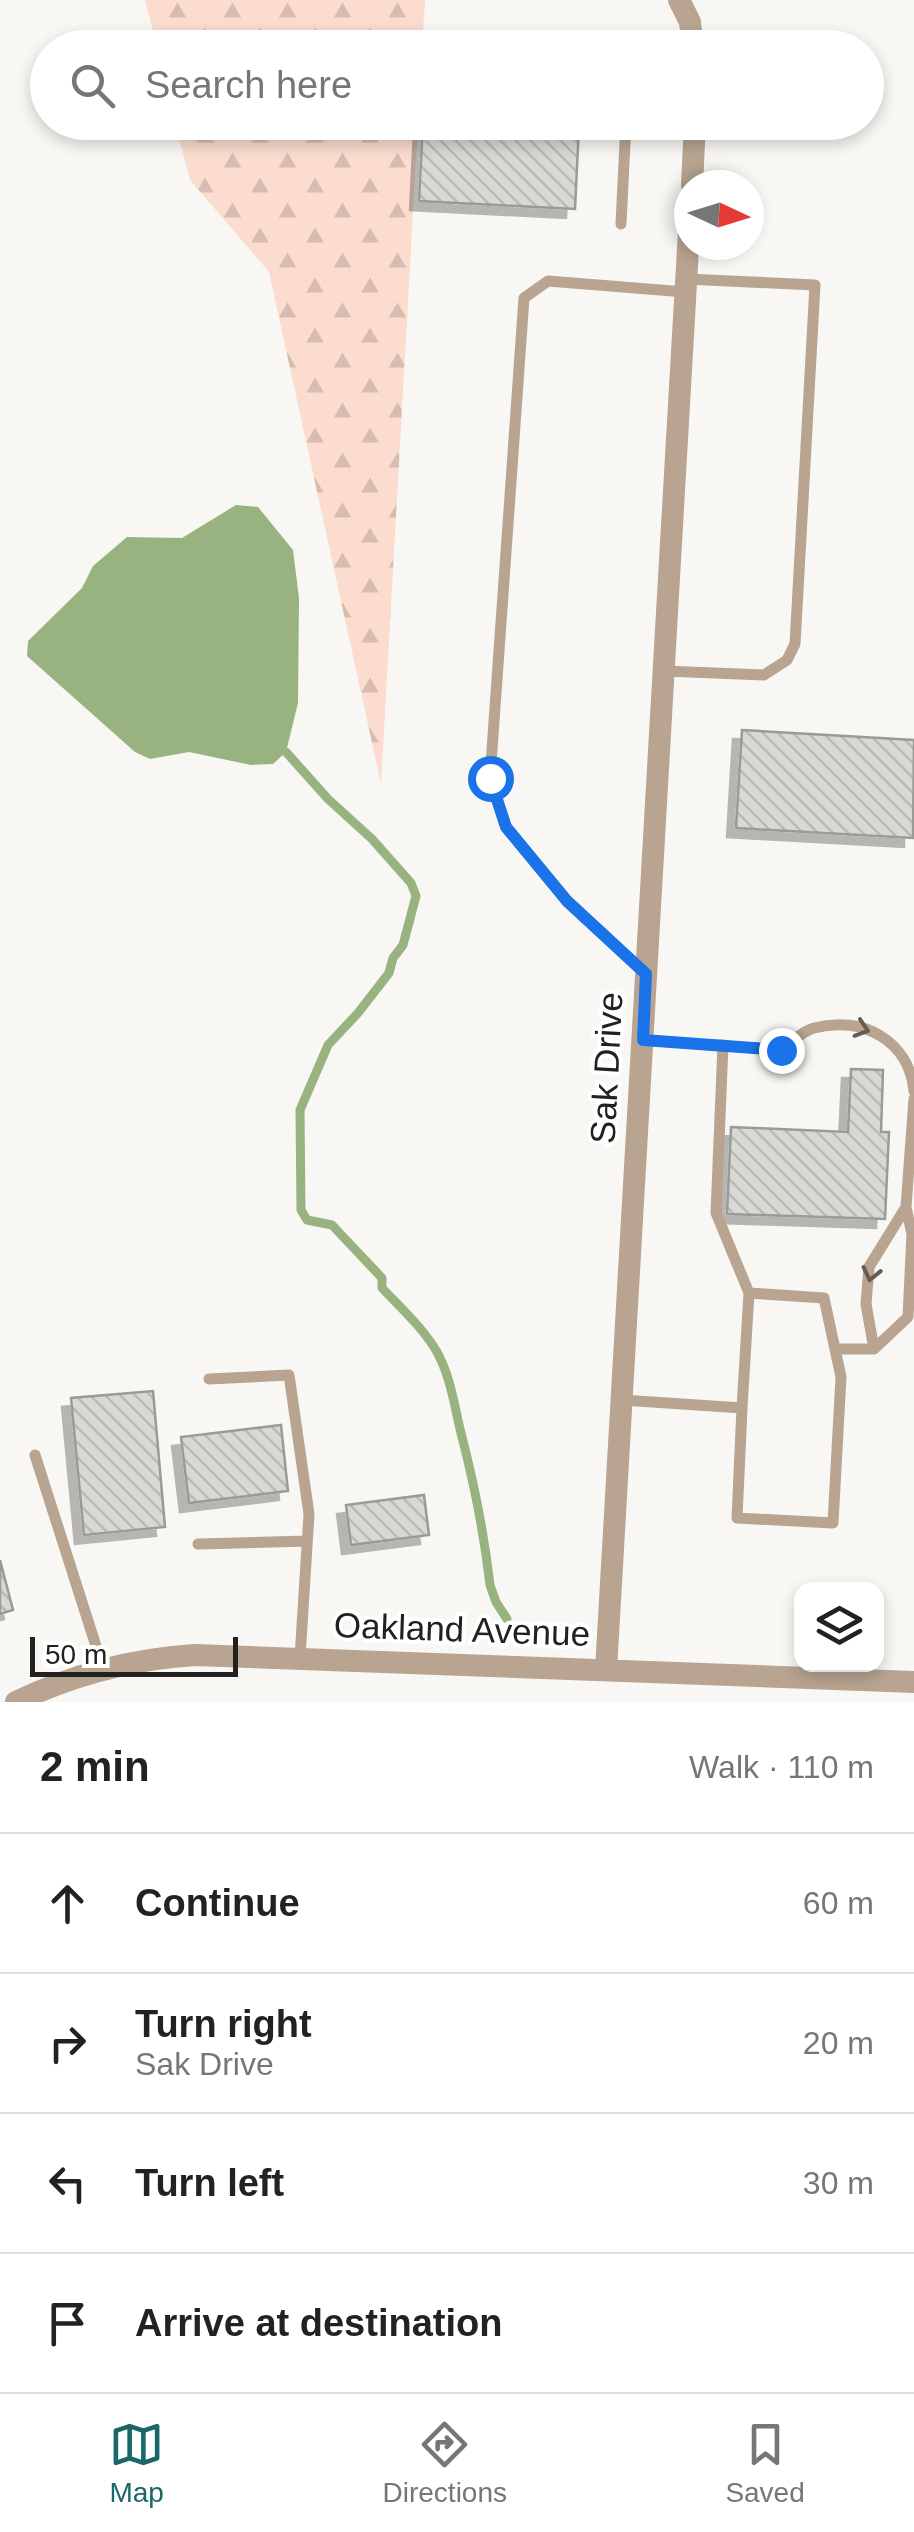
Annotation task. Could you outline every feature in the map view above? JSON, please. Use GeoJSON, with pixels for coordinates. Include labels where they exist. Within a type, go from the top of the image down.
{"type":"FeatureCollection","features":[{"type":"Feature","properties":{"kind":"street"},"geometry":{"type":"LineString","coordinates":[[679,0],[691,30]]}},
{"type":"Feature","properties":{"kind":"street"},"geometry":{"type":"LineString","coordinates":[[693,170],[694,140]]}},
{"type":"Feature","properties":{"kind":"street","name":"Sak Drive"},"geometry":{"type":"LineString","coordinates":[[606,1670],[687,260]]}},
{"type":"Feature","properties":{"kind":"street","name":"Oakland Avenue"},"geometry":{"type":"LineString","coordinates":[[16,1702],[103,1668],[156,1657],[195,1655],[914,1682]]}},
{"type":"Feature","properties":{"kind":"lane"},"geometry":{"type":"LineString","coordinates":[[621,224],[625,140]]}},
{"type":"Feature","properties":{"kind":"lane"},"geometry":{"type":"LineString","coordinates":[[646,974],[567,901],[506,827],[490,778],[524,298],[548,282],[814,284],[795,644],[786,660],[764,674],[664,671]]}},
{"type":"Feature","properties":{"kind":"lane"},"geometry":{"type":"LineString","coordinates":[[643,1040],[781,1050],[810,1028],[846,1024],[878,1034],[905,1055],[914,1091]]}},
{"type":"Feature","properties":{"kind":"lane"},"geometry":{"type":"LineString","coordinates":[[723,1045],[716,1213],[749,1294],[736,1518],[834,1522],[841,1377],[824,1298],[749,1294]]}},
{"type":"Feature","properties":{"kind":"lane"},"geometry":{"type":"LineString","coordinates":[[835,1348],[874,1350],[908,1317],[912,1234],[906,1206],[914,1099]]}},
{"type":"Feature","properties":{"kind":"lane"},"geometry":{"type":"LineString","coordinates":[[874,1350],[866,1304],[869,1267],[906,1206]]}},
{"type":"Feature","properties":{"kind":"lane"},"geometry":{"type":"LineString","coordinates":[[209,1379],[289,1374],[308,1514],[300,1658]]}},
{"type":"Feature","properties":{"kind":"lane"},"geometry":{"type":"LineString","coordinates":[[622,1400],[742,1408]]}},
{"type":"Feature","properties":{"kind":"lane"},"geometry":{"type":"LineString","coordinates":[[35,1455],[103,1668]]}},
{"type":"Feature","properties":{"kind":"lane"},"geometry":{"type":"LineString","coordinates":[[198,1544],[307,1541]]}},
{"type":"Feature","properties":{"kind":"green space"},"geometry":{"type":"Polygon","coordinates":[[[145,0],[425,0],[423,30],[153,30],[145,0]]]}},
{"type":"Feature","properties":{"kind":"green space"},"geometry":{"type":"Polygon","coordinates":[[[179,140],[417,140],[381,784],[269,272],[190,180],[179,140]]]}},
{"type":"Feature","properties":{"kind":"shaded area"},"geometry":{"type":"Polygon","coordinates":[[[236,505],[258,507],[293,550],[299,598],[298,703],[286,752],[273,764],[251,765],[189,752],[150,759],[135,752],[27,656],[28,641],[82,588],[93,566],[127,537],[182,538],[236,505]]]}},
{"type":"Feature","properties":{"kind":"building"},"geometry":{"type":"Polygon","coordinates":[[[422,140],[578,140],[575,209],[419,201],[422,140]]]}},
{"type":"Feature","properties":{"kind":"building"},"geometry":{"type":"Polygon","coordinates":[[[742,730],[914,740],[913,838],[736,828],[742,730]]]}},
{"type":"Feature","properties":{"kind":"building"},"geometry":{"type":"Polygon","coordinates":[[[851,1069],[883,1070],[881,1132],[889,1132],[885,1219],[727,1214],[731,1127],[848,1132],[851,1069]]]}},
{"type":"Feature","properties":{"kind":"building"},"geometry":{"type":"Polygon","coordinates":[[[153,1391],[165,1527],[84,1535],[71,1398],[153,1391]]]}},
{"type":"Feature","properties":{"kind":"building"},"geometry":{"type":"Polygon","coordinates":[[[281,1425],[288,1491],[189,1503],[181,1437],[281,1425]]]}},
{"type":"Feature","properties":{"kind":"building"},"geometry":{"type":"Polygon","coordinates":[[[424,1495],[429,1535],[351,1545],[346,1505],[424,1495]]]}},
{"type":"Feature","properties":{"kind":"building"},"geometry":{"type":"Polygon","coordinates":[[[0,1560],[13,1610],[0,1614],[0,1560]]]}},
{"type":"Feature","properties":{"kind":"waterway"},"geometry":{"type":"LineString","coordinates":[[286,752],[328,799],[372,839],[411,883],[416,896],[403,945],[393,958],[389,973],[328,1045],[300,1110],[301,1210],[307,1220],[332,1225],[382,1278],[382,1288],[437,1352],[449,1382],[470,1471],[490,1585],[507,1619]]}},
{"type":"Feature","properties":{"kind":"route"},"geometry":{"type":"LineString","coordinates":[[490,778],[506,827],[567,901],[646,974],[643,1040],[781,1050]]}}]}
